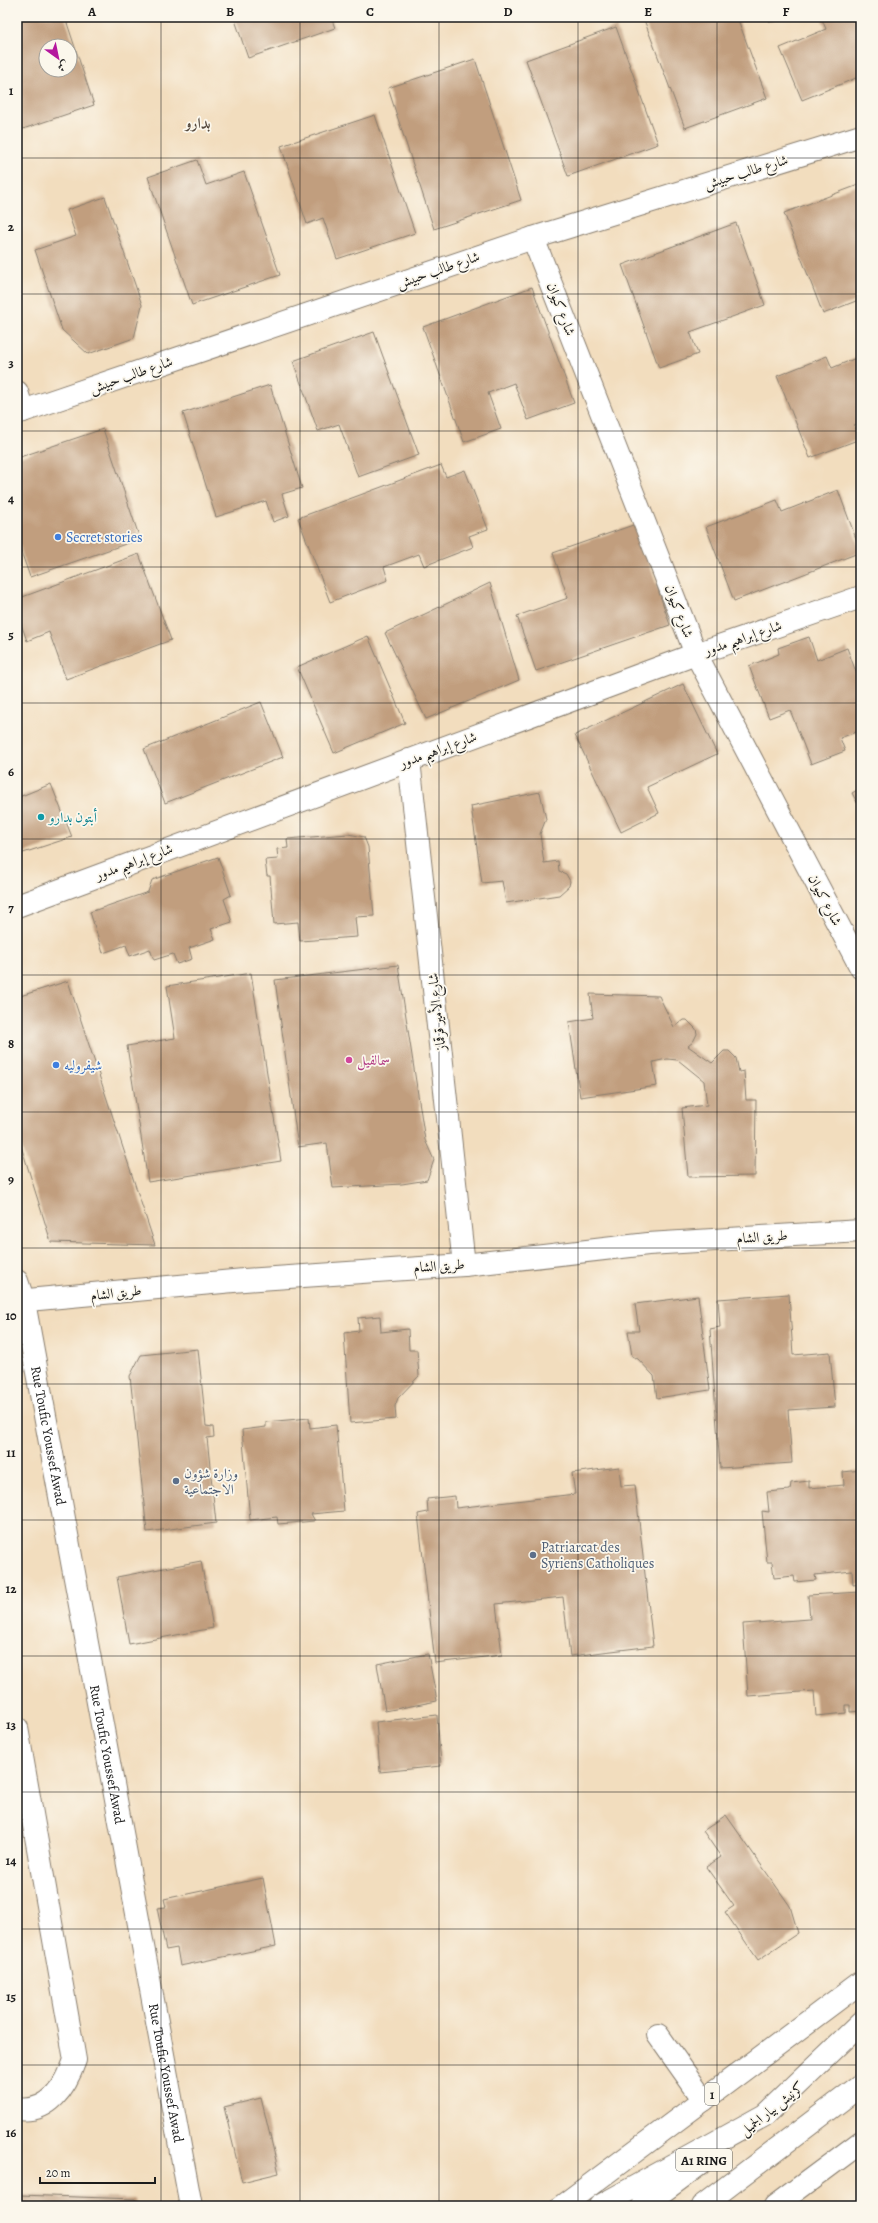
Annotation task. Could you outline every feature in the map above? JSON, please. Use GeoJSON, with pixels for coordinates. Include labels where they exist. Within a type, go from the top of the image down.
{"type":"FeatureCollection","features":[{"type":"Feature","properties":{"kind":"main road","name":"شارع طالب حبيش"},"geometry":{"type":"LineString","coordinates":[[19,405],[534,238],[861,136]]}},
{"type":"Feature","properties":{"kind":"main road","name":"شارع كيوان"},"geometry":{"type":"LineString","coordinates":[[534,238],[696,654],[861,968]]}},
{"type":"Feature","properties":{"kind":"main road","name":"شارع إبراهيم مدور"},"geometry":{"type":"LineString","coordinates":[[17,906],[696,654],[861,597]]}},
{"type":"Feature","properties":{"kind":"main road","name":"شارع الأمير قرقماز"},"geometry":{"type":"LineString","coordinates":[[409,760],[464,1264]]}},
{"type":"Feature","properties":{"kind":"main road","name":"طريق الشام"},"geometry":{"type":"LineString","coordinates":[[20,1302],[244,1280],[464,1264],[648,1244],[861,1231]]}},
{"type":"Feature","properties":{"kind":"main road","name":"Rue Toufic Youssef Awad"},"geometry":{"type":"LineString","coordinates":[[17,1281],[191,2206]]}},
{"type":"Feature","properties":{"kind":"main road"},"geometry":{"type":"LineString","coordinates":[[17,1728],[75,2060],[68,2079],[51,2101],[27,2110],[17,2109]]}},
{"type":"Feature","properties":{"kind":"main road","name":"1"},"geometry":{"type":"LineString","coordinates":[[562,2206],[861,1982]]}},
{"type":"Feature","properties":{"kind":"main road"},"geometry":{"type":"LineString","coordinates":[[600,2206],[765,2115],[861,2023]]}},
{"type":"Feature","properties":{"kind":"main road"},"geometry":{"type":"LineString","coordinates":[[658,2035],[704,2100]]}},
{"type":"Feature","properties":{"kind":"main road","name":"كرنيش بيار الجميل"},"geometry":{"type":"LineString","coordinates":[[643,2206],[765,2115],[861,2040]]}},
{"type":"Feature","properties":{"kind":"main road","name":"A1 RING"},"geometry":{"type":"LineString","coordinates":[[702,2206],[861,2086]]}},
{"type":"Feature","properties":{"kind":"main road"},"geometry":{"type":"LineString","coordinates":[[721,2206],[783,2144],[861,2101]]}},
{"type":"Feature","properties":{"kind":"main road"},"geometry":{"type":"LineString","coordinates":[[775,2206],[859,2146]]}},
{"type":"Feature","properties":{"kind":"building"},"geometry":{"type":"Polygon","coordinates":[[[17,17],[65,17],[72,38],[38,38],[38,78],[78,78],[78,56],[94,105],[17,131],[17,17]]]}},
{"type":"Feature","properties":{"kind":"building"},"geometry":{"type":"Polygon","coordinates":[[[234,17],[331,17],[335,28],[248,58],[234,17]]]}},
{"type":"Feature","properties":{"kind":"building"},"geometry":{"type":"Polygon","coordinates":[[[643,17],[737,17],[767,98],[685,128],[643,17]]]}},
{"type":"Feature","properties":{"kind":"building"},"geometry":{"type":"Polygon","coordinates":[[[768,17],[781,17],[770,22],[768,17]]]}},
{"type":"Feature","properties":{"kind":"building"},"geometry":{"type":"Polygon","coordinates":[[[821,17],[861,17],[861,76],[802,100],[780,48],[826,29],[821,17]]]}},
{"type":"Feature","properties":{"kind":"building"},"geometry":{"type":"Polygon","coordinates":[[[616,27],[658,144],[568,176],[526,60],[616,27]]]}},
{"type":"Feature","properties":{"kind":"building"},"geometry":{"type":"Polygon","coordinates":[[[475,59],[521,200],[434,229],[388,88],[475,59]]]}},
{"type":"Feature","properties":{"kind":"building"},"geometry":{"type":"Polygon","coordinates":[[[375,115],[415,233],[337,259],[323,218],[307,224],[281,146],[375,115]]]}},
{"type":"Feature","properties":{"kind":"building"},"geometry":{"type":"Polygon","coordinates":[[[197,160],[206,185],[244,172],[280,275],[192,305],[148,177],[197,160]]]}},
{"type":"Feature","properties":{"kind":"building"},"geometry":{"type":"Polygon","coordinates":[[[861,184],[861,299],[823,314],[784,213],[861,184]]]}},
{"type":"Feature","properties":{"kind":"building"},"geometry":{"type":"Polygon","coordinates":[[[105,197],[142,305],[134,338],[88,354],[62,330],[35,250],[76,236],[67,210],[105,197]]]}},
{"type":"Feature","properties":{"kind":"building"},"geometry":{"type":"Polygon","coordinates":[[[736,223],[765,305],[690,332],[698,354],[659,368],[622,265],[736,223]]]}},
{"type":"Feature","properties":{"kind":"building"},"geometry":{"type":"Polygon","coordinates":[[[532,287],[574,403],[528,420],[514,383],[488,393],[501,429],[464,442],[423,327],[532,287]]]}},
{"type":"Feature","properties":{"kind":"building"},"geometry":{"type":"Polygon","coordinates":[[[374,332],[419,455],[358,477],[339,424],[318,431],[293,361],[374,332]]]}},
{"type":"Feature","properties":{"kind":"building"},"geometry":{"type":"Polygon","coordinates":[[[827,356],[832,368],[861,356],[861,422],[854,425],[860,439],[810,458],[777,376],[827,356]]]}},
{"type":"Feature","properties":{"kind":"building"},"geometry":{"type":"Polygon","coordinates":[[[270,385],[302,488],[282,494],[289,516],[273,522],[266,501],[216,517],[183,413],[270,385]]]}},
{"type":"Feature","properties":{"kind":"building"},"geometry":{"type":"Polygon","coordinates":[[[103,429],[140,539],[30,577],[17,540],[17,458],[103,429]]]}},
{"type":"Feature","properties":{"kind":"building"},"geometry":{"type":"Polygon","coordinates":[[[441,465],[446,477],[465,470],[488,529],[469,536],[473,547],[424,566],[419,554],[384,567],[388,580],[330,602],[298,518],[441,465]]]}},
{"type":"Feature","properties":{"kind":"building"},"geometry":{"type":"Polygon","coordinates":[[[838,490],[861,552],[734,601],[706,527],[777,500],[782,512],[838,490]]]}},
{"type":"Feature","properties":{"kind":"building"},"geometry":{"type":"Polygon","coordinates":[[[636,524],[670,625],[536,671],[517,616],[568,598],[553,553],[636,524]]]}},
{"type":"Feature","properties":{"kind":"building"},"geometry":{"type":"Polygon","coordinates":[[[139,554],[171,640],[66,679],[49,632],[27,641],[17,612],[17,599],[139,554]]]}},
{"type":"Feature","properties":{"kind":"building"},"geometry":{"type":"Polygon","coordinates":[[[490,583],[519,680],[426,719],[385,633],[490,583]]]}},
{"type":"Feature","properties":{"kind":"building"},"geometry":{"type":"Polygon","coordinates":[[[368,636],[405,723],[334,753],[297,667],[368,636]]]}},
{"type":"Feature","properties":{"kind":"building"},"geometry":{"type":"Polygon","coordinates":[[[809,637],[817,660],[847,648],[861,685],[861,730],[840,738],[845,751],[811,764],[790,710],[769,718],[749,666],[779,654],[778,648],[809,637]]]}},
{"type":"Feature","properties":{"kind":"building"},"geometry":{"type":"Polygon","coordinates":[[[683,684],[717,754],[647,787],[659,813],[621,832],[575,735],[683,684]]]}},
{"type":"Feature","properties":{"kind":"building"},"geometry":{"type":"Polygon","coordinates":[[[261,702],[283,757],[165,803],[144,749],[261,702]]]}},
{"type":"Feature","properties":{"kind":"building","name":"أبتون بدارو"},"geometry":{"type":"Polygon","coordinates":[[[51,784],[72,837],[17,855],[17,791],[19,797],[51,784]]]}},
{"type":"Feature","properties":{"kind":"building"},"geometry":{"type":"Polygon","coordinates":[[[861,788],[861,810],[852,793],[861,788]]]}},
{"type":"Feature","properties":{"kind":"building"},"geometry":{"type":"Polygon","coordinates":[[[540,792],[546,819],[540,834],[544,863],[558,861],[559,871],[566,874],[570,881],[569,886],[559,895],[506,903],[502,881],[482,883],[471,806],[540,792]]]}},
{"type":"Feature","properties":{"kind":"building"},"geometry":{"type":"Polygon","coordinates":[[[348,834],[364,837],[368,847],[374,916],[355,917],[357,937],[300,941],[298,922],[274,924],[270,876],[267,876],[265,860],[278,859],[277,849],[288,848],[287,839],[348,834]]]}},
{"type":"Feature","properties":{"kind":"building"},"geometry":{"type":"Polygon","coordinates":[[[218,857],[231,895],[224,899],[232,922],[211,929],[215,939],[189,948],[192,959],[177,964],[173,954],[154,960],[150,949],[130,956],[126,945],[103,953],[90,912],[148,892],[152,880],[218,857]]]}},
{"type":"Feature","properties":{"kind":"building","name":"سمالفيل"},"geometry":{"type":"Polygon","coordinates":[[[398,965],[425,1140],[434,1160],[427,1180],[402,1184],[333,1188],[327,1143],[298,1147],[275,980],[398,965]]]}},
{"type":"Feature","properties":{"kind":"building"},"geometry":{"type":"Polygon","coordinates":[[[251,973],[281,1161],[148,1182],[127,1046],[175,1038],[167,986],[251,973]]]}},
{"type":"Feature","properties":{"kind":"building","name":"شيفروليه"},"geometry":{"type":"Polygon","coordinates":[[[68,981],[155,1245],[51,1242],[17,1133],[17,997],[68,981]]]}},
{"type":"Feature","properties":{"kind":"building"},"geometry":{"type":"Polygon","coordinates":[[[590,994],[659,996],[674,1027],[683,1020],[687,1020],[696,1029],[697,1034],[693,1042],[688,1046],[712,1063],[724,1051],[729,1051],[736,1058],[739,1072],[744,1071],[746,1100],[756,1100],[755,1176],[688,1177],[682,1108],[707,1105],[704,1081],[678,1060],[667,1059],[653,1062],[657,1086],[580,1097],[569,1022],[593,1018],[590,994]]]}},
{"type":"Feature","properties":{"kind":"building"},"geometry":{"type":"Polygon","coordinates":[[[789,1294],[793,1355],[830,1352],[835,1407],[788,1410],[792,1463],[720,1468],[710,1329],[720,1327],[718,1299],[789,1294]]]}},
{"type":"Feature","properties":{"kind":"building"},"geometry":{"type":"Polygon","coordinates":[[[698,1296],[710,1390],[657,1398],[654,1376],[638,1359],[632,1356],[628,1331],[639,1331],[635,1304],[698,1296]]]}},
{"type":"Feature","properties":{"kind":"building"},"geometry":{"type":"Polygon","coordinates":[[[380,1316],[381,1332],[408,1329],[409,1350],[417,1350],[419,1376],[398,1398],[395,1406],[396,1419],[350,1423],[344,1333],[359,1331],[358,1318],[380,1316]]]}},
{"type":"Feature","properties":{"kind":"building","name":"وزارة شؤون الاجتماعية"},"geometry":{"type":"Polygon","coordinates":[[[198,1349],[206,1426],[213,1427],[214,1437],[207,1438],[216,1523],[147,1532],[130,1376],[141,1355],[198,1349]]]}},
{"type":"Feature","properties":{"kind":"building"},"geometry":{"type":"Polygon","coordinates":[[[309,1418],[310,1428],[336,1425],[344,1511],[311,1514],[315,1521],[278,1524],[277,1517],[250,1520],[242,1430],[266,1427],[266,1422],[309,1418]]]}},
{"type":"Feature","properties":{"kind":"building","name":"Patriarcat des Syriens Catholiques"},"geometry":{"type":"Polygon","coordinates":[[[619,1467],[621,1486],[635,1485],[653,1646],[570,1656],[563,1597],[496,1604],[502,1655],[435,1663],[418,1514],[428,1512],[427,1499],[455,1496],[456,1508],[575,1494],[572,1473],[619,1467]]]}},
{"type":"Feature","properties":{"kind":"building"},"geometry":{"type":"Polygon","coordinates":[[[861,1470],[861,1584],[853,1585],[852,1571],[815,1575],[816,1580],[795,1582],[794,1576],[774,1578],[772,1562],[767,1562],[762,1511],[769,1512],[767,1492],[790,1490],[791,1483],[809,1481],[809,1488],[844,1485],[843,1472],[861,1470]]]}},
{"type":"Feature","properties":{"kind":"building"},"geometry":{"type":"Polygon","coordinates":[[[201,1561],[213,1628],[129,1644],[117,1577],[201,1561]]]}},
{"type":"Feature","properties":{"kind":"building"},"geometry":{"type":"Polygon","coordinates":[[[861,1592],[861,1711],[850,1712],[850,1705],[846,1705],[846,1713],[816,1716],[814,1691],[748,1696],[743,1624],[810,1619],[808,1595],[861,1592]]]}},
{"type":"Feature","properties":{"kind":"building"},"geometry":{"type":"Polygon","coordinates":[[[428,1654],[437,1701],[385,1711],[377,1664],[428,1654]]]}},
{"type":"Feature","properties":{"kind":"building"},"geometry":{"type":"Polygon","coordinates":[[[437,1715],[441,1766],[380,1772],[376,1722],[437,1715]]]}},
{"type":"Feature","properties":{"kind":"building"},"geometry":{"type":"Polygon","coordinates":[[[726,1815],[790,1906],[798,1933],[758,1960],[725,1912],[734,1906],[706,1867],[721,1857],[703,1831],[726,1815]]]}},
{"type":"Feature","properties":{"kind":"building"},"geometry":{"type":"Polygon","coordinates":[[[263,1878],[276,1946],[180,1966],[177,1948],[166,1950],[157,1908],[166,1907],[164,1899],[263,1878]]]}},
{"type":"Feature","properties":{"kind":"building"},"geometry":{"type":"Polygon","coordinates":[[[261,2098],[279,2173],[242,2182],[224,2107],[261,2098]]]}},
{"type":"Feature","properties":{"kind":"building"},"geometry":{"type":"Polygon","coordinates":[[[20,2195],[135,2199],[136,2206],[22,2206],[20,2195]]]}},
{"type":"Feature","properties":{"kind":"place","name":"Secret stories"},"geometry":{"type":"Point","coordinates":[58,537]}},
{"type":"Feature","properties":{"kind":"place","name":"أبتون بدارو"},"geometry":{"type":"Point","coordinates":[41,817]}},
{"type":"Feature","properties":{"kind":"place","name":"سمالفيل"},"geometry":{"type":"Point","coordinates":[349,1060]}},
{"type":"Feature","properties":{"kind":"place","name":"شيفروليه"},"geometry":{"type":"Point","coordinates":[56,1065]}},
{"type":"Feature","properties":{"kind":"place","name":"وزارة شؤون الاجتماعية"},"geometry":{"type":"Point","coordinates":[176,1481]}},
{"type":"Feature","properties":{"kind":"place","name":"Patriarcat des Syriens Catholiques"},"geometry":{"type":"Point","coordinates":[533,1555]}},
{"type":"Feature","properties":{"kind":"district","name":"بدارو"},"geometry":{"type":"Point","coordinates":[198,123]}}]}
